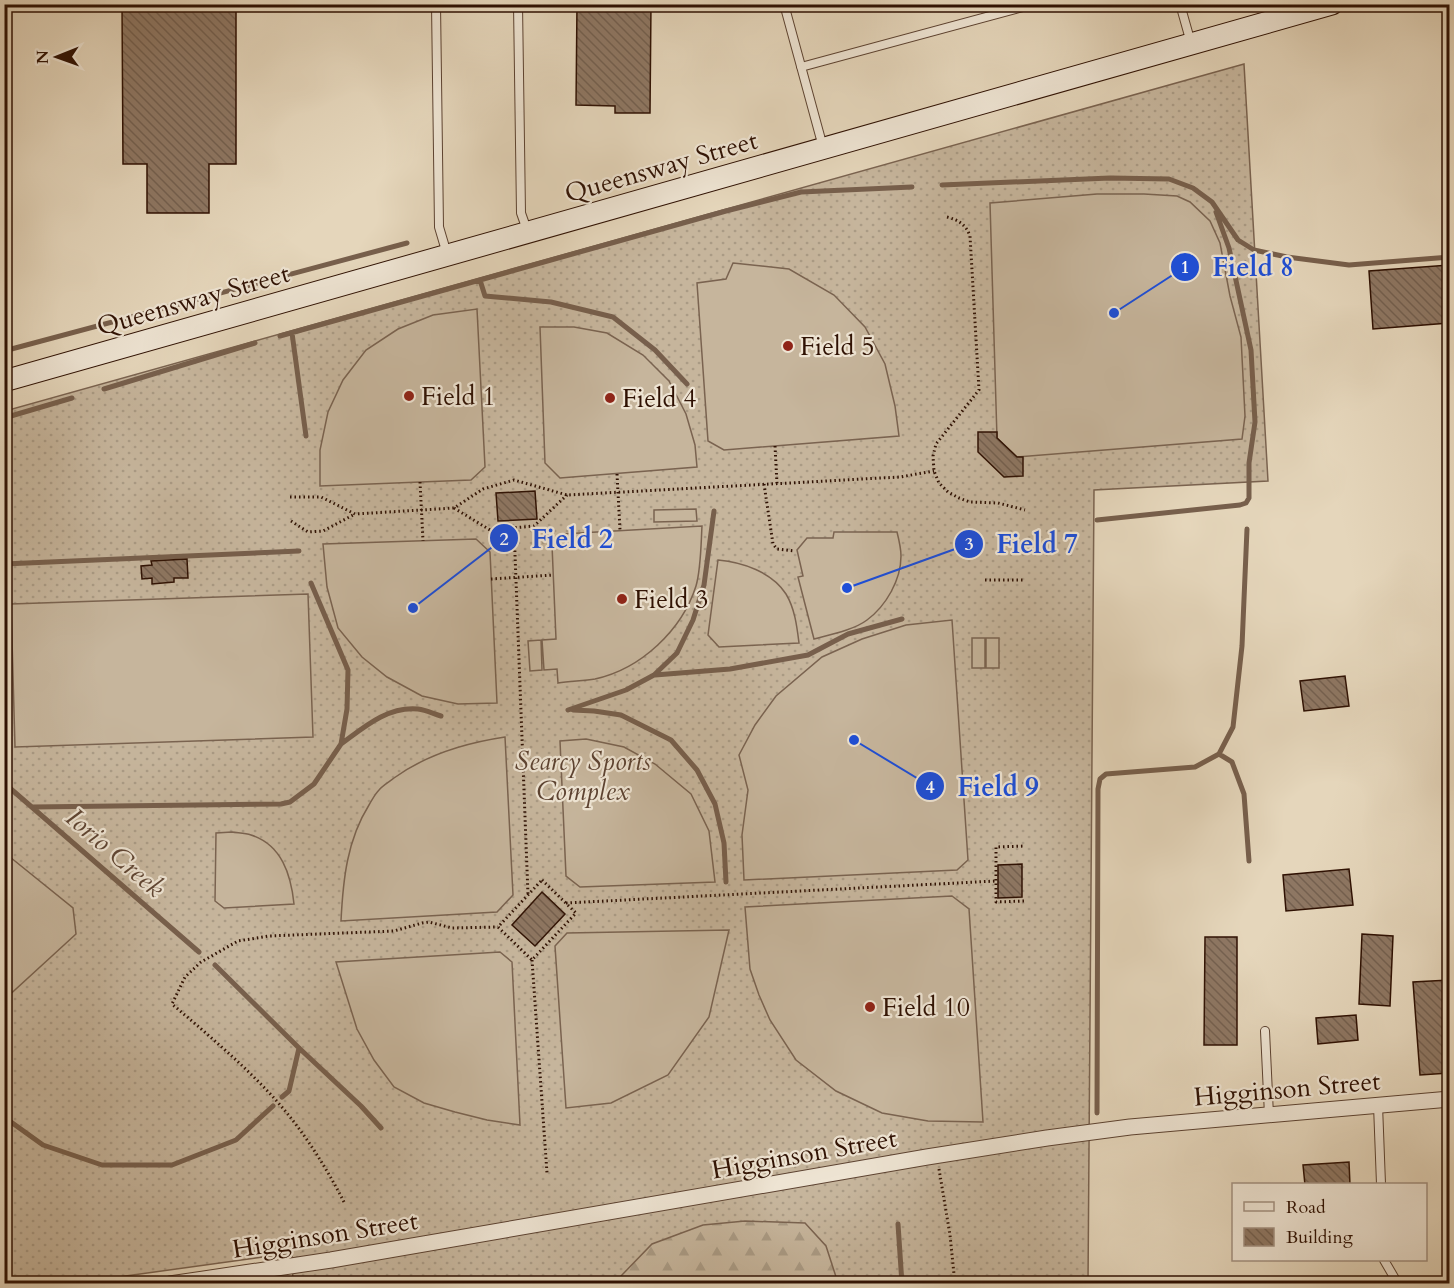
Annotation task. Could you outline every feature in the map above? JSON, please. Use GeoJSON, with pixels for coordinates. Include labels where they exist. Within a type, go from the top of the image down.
{"type":"FeatureCollection","features":[{"type":"Feature","properties":{"kind":"street","name":"Queensway Street"},"geometry":{"type":"LineString","coordinates":[[4,381],[1332,4]]}},
{"type":"Feature","properties":{"kind":"street","name":"Higginson Street"},"geometry":{"type":"LineString","coordinates":[[170,1284],[331,1260],[937,1155],[1130,1127],[1449,1099]]}},
{"type":"Feature","properties":{"kind":"lane"},"geometry":{"type":"LineString","coordinates":[[436,4],[439,226],[448,256]]}},
{"type":"Feature","properties":{"kind":"lane"},"geometry":{"type":"LineString","coordinates":[[518,4],[521,213],[528,233]]}},
{"type":"Feature","properties":{"kind":"lane"},"geometry":{"type":"LineString","coordinates":[[784,4],[824,149]]}},
{"type":"Feature","properties":{"kind":"lane"},"geometry":{"type":"LineString","coordinates":[[801,67],[1034,4]]}},
{"type":"Feature","properties":{"kind":"lane"},"geometry":{"type":"LineString","coordinates":[[1180,4],[1192,44]]}},
{"type":"Feature","properties":{"kind":"lane"},"geometry":{"type":"LineString","coordinates":[[1265,1031],[1269,1114]]}},
{"type":"Feature","properties":{"kind":"lane"},"geometry":{"type":"LineString","coordinates":[[1378,1105],[1381,1183]]}},
{"type":"Feature","properties":{"kind":"lane"},"geometry":{"type":"LineString","coordinates":[[1384,1261],[1398,1284]]}},
{"type":"Feature","properties":{"kind":"path"},"geometry":{"type":"LineString","coordinates":[[947,218],[963,224],[970,236],[979,390],[936,444],[933,456],[934,471],[939,483],[959,498],[970,502],[998,503],[1025,510]]}},
{"type":"Feature","properties":{"kind":"path"},"geometry":{"type":"LineString","coordinates":[[775,446],[777,484]]}},
{"type":"Feature","properties":{"kind":"path"},"geometry":{"type":"LineString","coordinates":[[291,521],[308,532],[323,531],[355,514],[454,508],[483,489],[514,480],[567,495],[900,477],[934,471]]}},
{"type":"Feature","properties":{"kind":"path"},"geometry":{"type":"LineString","coordinates":[[617,474],[620,531]]}},
{"type":"Feature","properties":{"kind":"path"},"geometry":{"type":"LineString","coordinates":[[420,482],[423,541]]}},
{"type":"Feature","properties":{"kind":"path"},"geometry":{"type":"LineString","coordinates":[[764,484],[773,544],[777,549],[795,550]]}},
{"type":"Feature","properties":{"kind":"path"},"geometry":{"type":"LineString","coordinates":[[454,508],[490,530],[534,526],[567,495]]}},
{"type":"Feature","properties":{"kind":"path"},"geometry":{"type":"LineString","coordinates":[[290,497],[321,497],[355,514]]}},
{"type":"Feature","properties":{"kind":"path"},"geometry":{"type":"LineString","coordinates":[[514,528],[528,895]]}},
{"type":"Feature","properties":{"kind":"path"},"geometry":{"type":"LineString","coordinates":[[491,579],[553,575]]}},
{"type":"Feature","properties":{"kind":"path"},"geometry":{"type":"LineString","coordinates":[[985,580],[1025,580]]}},
{"type":"Feature","properties":{"kind":"path"},"geometry":{"type":"LineString","coordinates":[[1024,901],[996,902],[996,847],[1025,846]]}},
{"type":"Feature","properties":{"kind":"path"},"geometry":{"type":"LineString","coordinates":[[498,927],[542,880],[567,903],[576,913],[532,960]]}},
{"type":"Feature","properties":{"kind":"path"},"geometry":{"type":"LineString","coordinates":[[567,903],[996,881]]}},
{"type":"Feature","properties":{"kind":"path"},"geometry":{"type":"LineString","coordinates":[[344,1202],[329,1172],[298,1127],[274,1099],[244,1068],[172,1004],[185,977],[213,954],[238,942],[268,936],[393,931],[429,922],[447,927],[498,927],[532,960],[547,1173]]}},
{"type":"Feature","properties":{"kind":"path"},"geometry":{"type":"LineString","coordinates":[[937,1155],[950,1235],[955,1284]]}},
{"type":"Feature","properties":{"kind":"green space","name":"Searcy Sports Complex"},"geometry":{"type":"Polygon","coordinates":[[[1244,64],[1268,481],[1094,490],[1088,1283],[293,1284],[292,1253],[75,1283],[5,1284],[5,411],[1244,64]]]}},
{"type":"Feature","properties":{"kind":"green space"},"geometry":{"type":"Polygon","coordinates":[[[1097,194],[1177,196],[1190,202],[1210,221],[1220,243],[1241,337],[1245,416],[1242,439],[1017,457],[997,438],[990,203],[1097,194]]]}},
{"type":"Feature","properties":{"kind":"green space","name":"Field 5"},"geometry":{"type":"Polygon","coordinates":[[[733,263],[789,269],[834,295],[865,327],[885,364],[899,436],[724,450],[708,441],[697,283],[726,279],[733,263]]]}},
{"type":"Feature","properties":{"kind":"green space","name":"Field 1"},"geometry":{"type":"Polygon","coordinates":[[[477,309],[485,467],[471,480],[320,486],[320,450],[328,412],[343,380],[366,350],[398,329],[433,315],[477,309]]]}},
{"type":"Feature","properties":{"kind":"green space","name":"Field 4"},"geometry":{"type":"Polygon","coordinates":[[[540,327],[574,327],[607,333],[643,355],[669,381],[686,414],[695,445],[697,467],[560,478],[545,463],[540,327]]]}},
{"type":"Feature","properties":{"kind":"green space"},"geometry":{"type":"Polygon","coordinates":[[[696,509],[697,521],[654,522],[654,510],[696,509]]]}},
{"type":"Feature","properties":{"kind":"green space","name":"Field 3"},"geometry":{"type":"Polygon","coordinates":[[[702,526],[696,586],[681,618],[658,645],[628,666],[595,679],[558,683],[557,669],[544,670],[542,640],[556,639],[552,545],[562,534],[702,526]]]}},
{"type":"Feature","properties":{"kind":"green space"},"geometry":{"type":"Polygon","coordinates":[[[834,532],[897,532],[901,550],[900,565],[891,592],[874,614],[855,627],[814,639],[798,577],[803,576],[797,550],[807,538],[833,538],[834,532]]]}},
{"type":"Feature","properties":{"kind":"green space"},"geometry":{"type":"Polygon","coordinates":[[[476,539],[490,552],[497,703],[458,704],[422,696],[387,677],[362,657],[338,628],[327,587],[323,544],[476,539]]]}},
{"type":"Feature","properties":{"kind":"green space"},"geometry":{"type":"Polygon","coordinates":[[[718,560],[737,563],[756,570],[780,586],[792,606],[799,643],[719,647],[708,635],[718,560]]]}},
{"type":"Feature","properties":{"kind":"green space"},"geometry":{"type":"Polygon","coordinates":[[[308,594],[313,737],[15,747],[11,604],[308,594]]]}},
{"type":"Feature","properties":{"kind":"green space"},"geometry":{"type":"Polygon","coordinates":[[[952,620],[968,860],[957,870],[744,880],[742,835],[748,790],[739,755],[755,725],[776,696],[822,657],[862,639],[906,625],[952,620]]]}},
{"type":"Feature","properties":{"kind":"green space"},"geometry":{"type":"Polygon","coordinates":[[[972,638],[985,638],[985,668],[972,668],[972,638]]]}},
{"type":"Feature","properties":{"kind":"green space"},"geometry":{"type":"Polygon","coordinates":[[[986,638],[999,638],[999,668],[986,668],[986,638]]]}},
{"type":"Feature","properties":{"kind":"green space"},"geometry":{"type":"Polygon","coordinates":[[[541,640],[542,670],[530,671],[528,641],[541,640]]]}},
{"type":"Feature","properties":{"kind":"green space"},"geometry":{"type":"Polygon","coordinates":[[[505,737],[513,895],[497,912],[341,921],[343,890],[351,846],[372,799],[384,785],[433,756],[461,746],[505,737]]]}},
{"type":"Feature","properties":{"kind":"green space"},"geometry":{"type":"Polygon","coordinates":[[[586,739],[624,747],[655,764],[691,794],[709,831],[715,882],[580,887],[566,876],[560,741],[586,739]]]}},
{"type":"Feature","properties":{"kind":"green space"},"geometry":{"type":"Polygon","coordinates":[[[216,833],[249,834],[262,840],[277,854],[287,872],[294,904],[224,908],[215,901],[216,833]]]}},
{"type":"Feature","properties":{"kind":"green space"},"geometry":{"type":"Polygon","coordinates":[[[5,853],[73,908],[76,934],[5,999],[5,853]]]}},
{"type":"Feature","properties":{"kind":"green space","name":"Field 10"},"geometry":{"type":"Polygon","coordinates":[[[952,896],[969,909],[983,1122],[928,1121],[882,1113],[836,1091],[796,1060],[770,1020],[750,969],[745,907],[952,896]]]}},
{"type":"Feature","properties":{"kind":"green space"},"geometry":{"type":"Polygon","coordinates":[[[729,930],[709,1017],[668,1075],[611,1103],[566,1108],[555,946],[567,933],[729,930]]]}},
{"type":"Feature","properties":{"kind":"green space"},"geometry":{"type":"Polygon","coordinates":[[[500,952],[512,962],[520,1125],[487,1120],[424,1103],[394,1087],[374,1060],[357,1029],[336,962],[500,952]]]}},
{"type":"Feature","properties":{"kind":"green space"},"geometry":{"type":"Polygon","coordinates":[[[745,1221],[805,1223],[826,1246],[838,1283],[619,1283],[620,1277],[652,1244],[703,1225],[745,1221]]]}},
{"type":"Feature","properties":{"kind":"building"},"geometry":{"type":"Polygon","coordinates":[[[122,4],[236,4],[236,164],[209,164],[209,213],[147,213],[147,164],[123,164],[122,4]]]}},
{"type":"Feature","properties":{"kind":"building"},"geometry":{"type":"Polygon","coordinates":[[[577,4],[651,4],[650,113],[615,113],[615,106],[576,105],[577,4]]]}},
{"type":"Feature","properties":{"kind":"building"},"geometry":{"type":"Polygon","coordinates":[[[1449,265],[1449,323],[1373,329],[1369,271],[1449,265]]]}},
{"type":"Feature","properties":{"kind":"building"},"geometry":{"type":"Polygon","coordinates":[[[978,432],[997,432],[997,438],[1017,457],[1023,457],[1023,476],[1004,477],[978,452],[978,432]]]}},
{"type":"Feature","properties":{"kind":"building"},"geometry":{"type":"Polygon","coordinates":[[[535,491],[537,519],[498,521],[496,493],[535,491]]]}},
{"type":"Feature","properties":{"kind":"building"},"geometry":{"type":"Polygon","coordinates":[[[187,559],[188,578],[174,578],[174,582],[152,584],[152,578],[142,579],[141,566],[152,565],[151,561],[187,559]]]}},
{"type":"Feature","properties":{"kind":"building"},"geometry":{"type":"Polygon","coordinates":[[[1345,676],[1349,706],[1304,711],[1300,681],[1345,676]]]}},
{"type":"Feature","properties":{"kind":"building"},"geometry":{"type":"Polygon","coordinates":[[[1022,864],[1022,897],[998,898],[998,865],[1022,864]]]}},
{"type":"Feature","properties":{"kind":"building"},"geometry":{"type":"Polygon","coordinates":[[[1349,869],[1353,905],[1286,911],[1283,875],[1349,869]]]}},
{"type":"Feature","properties":{"kind":"building"},"geometry":{"type":"Polygon","coordinates":[[[542,892],[565,914],[535,946],[512,925],[542,892]]]}},
{"type":"Feature","properties":{"kind":"building"},"geometry":{"type":"Polygon","coordinates":[[[1362,934],[1393,936],[1390,1006],[1359,1004],[1362,934]]]}},
{"type":"Feature","properties":{"kind":"building"},"geometry":{"type":"Polygon","coordinates":[[[1205,937],[1237,937],[1237,1045],[1204,1045],[1205,937]]]}},
{"type":"Feature","properties":{"kind":"building"},"geometry":{"type":"Polygon","coordinates":[[[1449,980],[1449,1073],[1420,1075],[1413,982],[1449,980]]]}},
{"type":"Feature","properties":{"kind":"building"},"geometry":{"type":"Polygon","coordinates":[[[1356,1015],[1358,1040],[1318,1044],[1316,1018],[1356,1015]]]}},
{"type":"Feature","properties":{"kind":"building"},"geometry":{"type":"Polygon","coordinates":[[[1349,1162],[1350,1183],[1305,1183],[1303,1165],[1349,1162]]]}},
{"type":"Feature","properties":{"kind":"waterway"},"geometry":{"type":"LineString","coordinates":[[942,185],[1110,178],[1169,179],[1193,188],[1212,202],[1238,240],[1254,250],[1349,265],[1450,257]]}},
{"type":"Feature","properties":{"kind":"waterway"},"geometry":{"type":"LineString","coordinates":[[280,336],[801,192],[912,187]]}},
{"type":"Feature","properties":{"kind":"waterway"},"geometry":{"type":"LineString","coordinates":[[1097,520],[1240,505],[1246,503],[1249,498],[1249,463],[1255,422],[1251,350],[1229,248],[1216,212]]}},
{"type":"Feature","properties":{"kind":"waterway"},"geometry":{"type":"LineString","coordinates":[[4,351],[407,243]]}},
{"type":"Feature","properties":{"kind":"waterway"},"geometry":{"type":"LineString","coordinates":[[480,280],[485,296],[551,302],[613,317],[655,350],[687,384]]}},
{"type":"Feature","properties":{"kind":"waterway"},"geometry":{"type":"LineString","coordinates":[[292,333],[306,436]]}},
{"type":"Feature","properties":{"kind":"waterway"},"geometry":{"type":"LineString","coordinates":[[104,389],[255,343]]}},
{"type":"Feature","properties":{"kind":"waterway"},"geometry":{"type":"LineString","coordinates":[[4,418],[72,398]]}},
{"type":"Feature","properties":{"kind":"waterway"},"geometry":{"type":"LineString","coordinates":[[568,710],[626,690],[654,675],[677,653],[693,620],[704,585],[714,511]]}},
{"type":"Feature","properties":{"kind":"waterway"},"geometry":{"type":"LineString","coordinates":[[1097,1113],[1098,789],[1100,779],[1106,774],[1195,767],[1219,754],[1233,727],[1242,646],[1247,529]]}},
{"type":"Feature","properties":{"kind":"waterway"},"geometry":{"type":"LineString","coordinates":[[4,564],[299,551]]}},
{"type":"Feature","properties":{"kind":"waterway"},"geometry":{"type":"LineString","coordinates":[[33,807],[281,804],[290,802],[314,784],[341,744],[347,709],[348,670],[311,583]]}},
{"type":"Feature","properties":{"kind":"waterway"},"geometry":{"type":"LineString","coordinates":[[655,675],[730,669],[808,655],[848,634],[902,619]]}},
{"type":"Feature","properties":{"kind":"waterway"},"geometry":{"type":"LineString","coordinates":[[341,744],[377,719],[397,711],[418,709],[441,716]]}},
{"type":"Feature","properties":{"kind":"waterway"},"geometry":{"type":"LineString","coordinates":[[573,710],[621,715],[671,740],[697,770],[715,804],[724,843],[726,882]]}},
{"type":"Feature","properties":{"kind":"waterway"},"geometry":{"type":"LineString","coordinates":[[1219,754],[1232,762],[1244,794],[1249,861]]}},
{"type":"Feature","properties":{"kind":"waterway","name":"Iorio Creek"},"geometry":{"type":"LineString","coordinates":[[4,783],[199,952]]}},
{"type":"Feature","properties":{"kind":"waterway","name":"Iorio Creek"},"geometry":{"type":"LineString","coordinates":[[215,965],[381,1128]]}},
{"type":"Feature","properties":{"kind":"waterway"},"geometry":{"type":"LineString","coordinates":[[282,1097],[289,1091],[299,1048]]}},
{"type":"Feature","properties":{"kind":"waterway"},"geometry":{"type":"LineString","coordinates":[[4,1117],[43,1145],[102,1165],[172,1165],[236,1140],[273,1106]]}},
{"type":"Feature","properties":{"kind":"waterway"},"geometry":{"type":"LineString","coordinates":[[898,1224],[902,1284]]}},
{"type":"Feature","properties":{"kind":"place","name":"Field 8"},"geometry":{"type":"Point","coordinates":[1114,313]}},
{"type":"Feature","properties":{"kind":"place","name":"Field 5"},"geometry":{"type":"Point","coordinates":[788,346]}},
{"type":"Feature","properties":{"kind":"place","name":"Field 1"},"geometry":{"type":"Point","coordinates":[409,396]}},
{"type":"Feature","properties":{"kind":"place","name":"Field 4"},"geometry":{"type":"Point","coordinates":[610,398]}},
{"type":"Feature","properties":{"kind":"place","name":"Field 7"},"geometry":{"type":"Point","coordinates":[847,588]}},
{"type":"Feature","properties":{"kind":"place","name":"Field 3"},"geometry":{"type":"Point","coordinates":[622,599]}},
{"type":"Feature","properties":{"kind":"place","name":"Field 2"},"geometry":{"type":"Point","coordinates":[413,608]}},
{"type":"Feature","properties":{"kind":"place","name":"Field 9"},"geometry":{"type":"Point","coordinates":[854,740]}},
{"type":"Feature","properties":{"kind":"place","name":"Field 10"},"geometry":{"type":"Point","coordinates":[870,1007]}}]}
